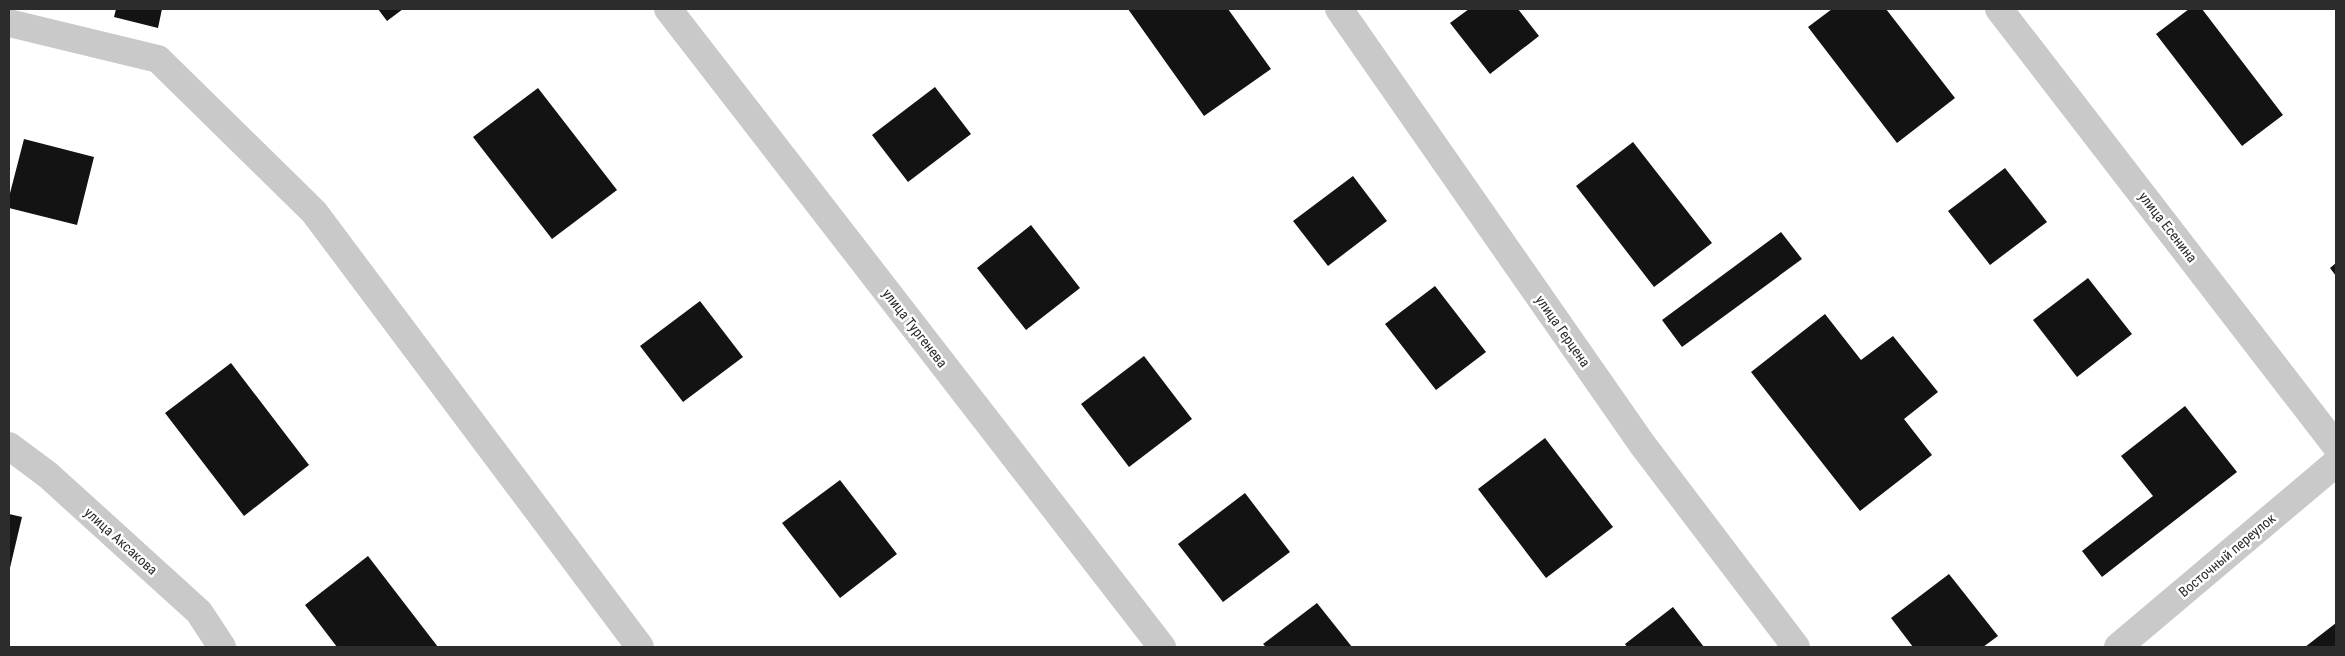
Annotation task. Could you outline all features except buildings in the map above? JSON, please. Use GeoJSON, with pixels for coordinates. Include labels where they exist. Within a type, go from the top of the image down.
{"type":"FeatureCollection","features":[{"type":"Feature","properties":{"kind":"street","name":"улица Тургенева"},"geometry":{"type":"LineString","coordinates":[[668,9],[1162,647]]}},
{"type":"Feature","properties":{"kind":"street","name":"улица Герцена"},"geometry":{"type":"LineString","coordinates":[[1339,9],[1642,444],[1796,647]]}},
{"type":"Feature","properties":{"kind":"street","name":"улица Есенина"},"geometry":{"type":"LineString","coordinates":[[1999,9],[2336,446]]}},
{"type":"Feature","properties":{"kind":"street"},"geometry":{"type":"LineString","coordinates":[[9,23],[158,59],[314,212],[640,647]]}},
{"type":"Feature","properties":{"kind":"street","name":"улица Аксакова"},"geometry":{"type":"LineString","coordinates":[[9,446],[48,475],[199,612],[222,647]]}},
{"type":"Feature","properties":{"kind":"street","name":"Восточный переулок"},"geometry":{"type":"LineString","coordinates":[[2118,647],[2336,463]]}}]}
